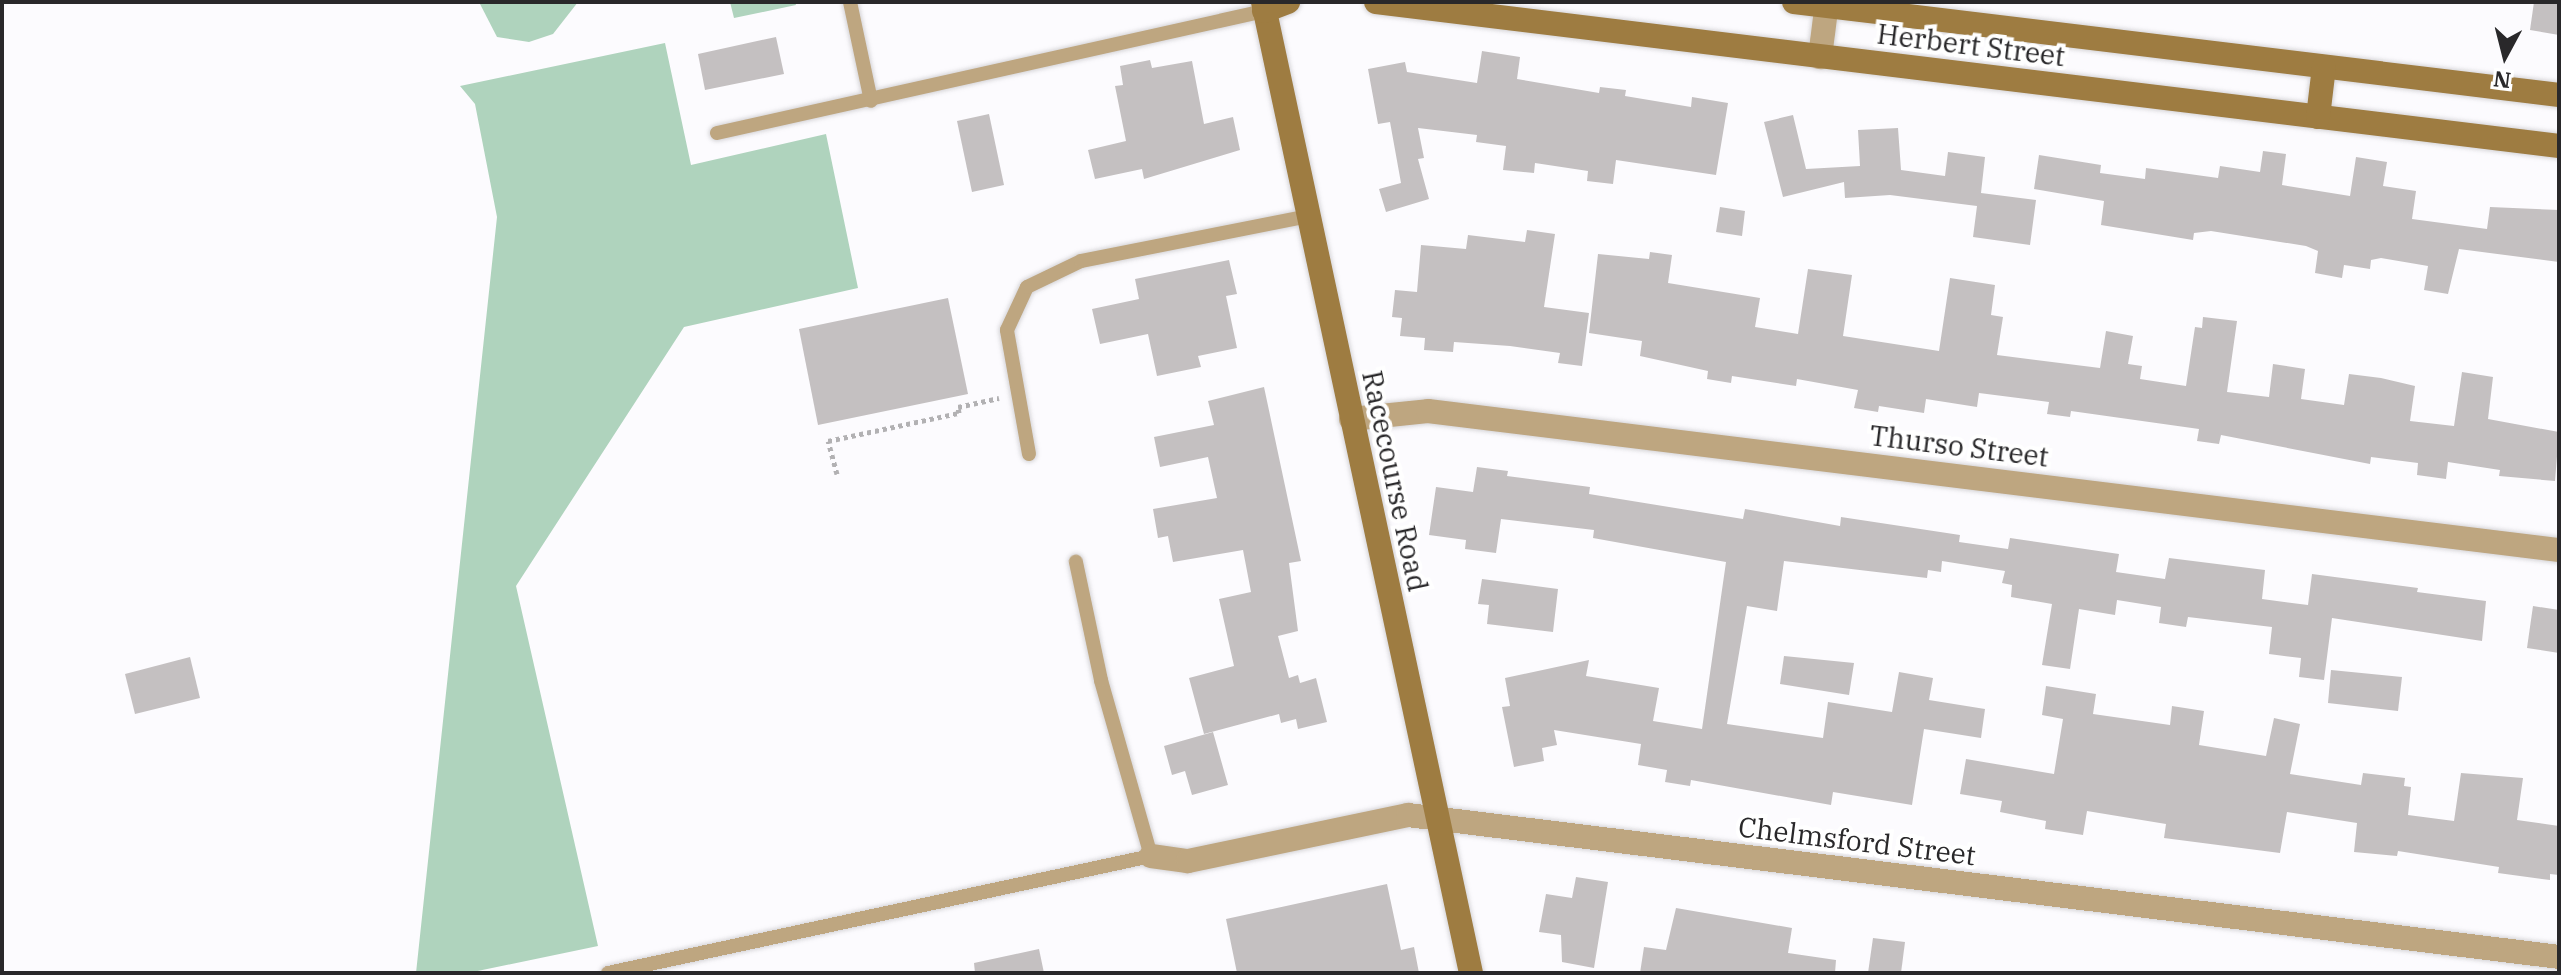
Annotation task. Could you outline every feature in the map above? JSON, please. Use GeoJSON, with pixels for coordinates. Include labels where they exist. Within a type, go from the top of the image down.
{"type":"FeatureCollection","features":[{"type":"Feature","properties":{"kind":"street"},"geometry":{"type":"LineString","coordinates":[[1263,6],[1288,2]]}},
{"type":"Feature","properties":{"kind":"street","name":"Herbert Street"},"geometry":{"type":"LineString","coordinates":[[1376,2],[2559,146]]}},
{"type":"Feature","properties":{"kind":"street","name":"Herbert Street"},"geometry":{"type":"LineString","coordinates":[[1794,2],[2559,95]]}},
{"type":"Feature","properties":{"kind":"street"},"geometry":{"type":"LineString","coordinates":[[1820,57],[1826,4]]}},
{"type":"Feature","properties":{"kind":"street","name":"Racecourse Road"},"geometry":{"type":"LineString","coordinates":[[1263,6],[1471,973]]}},
{"type":"Feature","properties":{"kind":"street"},"geometry":{"type":"LineString","coordinates":[[2318,117],[2324,67]]}},
{"type":"Feature","properties":{"kind":"street","name":"Thurso Street"},"geometry":{"type":"LineString","coordinates":[[1351,419],[1428,411],[2559,550]]}},
{"type":"Feature","properties":{"kind":"street","name":"Chelmsford Street"},"geometry":{"type":"LineString","coordinates":[[1151,856],[1188,861],[1408,815],[2559,957]]}},
{"type":"Feature","properties":{"kind":"lane"},"geometry":{"type":"LineString","coordinates":[[850,2],[871,101]]}},
{"type":"Feature","properties":{"kind":"lane"},"geometry":{"type":"LineString","coordinates":[[717,133],[871,101],[1263,6]]}},
{"type":"Feature","properties":{"kind":"lane"},"geometry":{"type":"LineString","coordinates":[[1029,454],[1007,330],[1027,287],[1081,261],[1308,216]]}},
{"type":"Feature","properties":{"kind":"lane"},"geometry":{"type":"LineString","coordinates":[[608,973],[1151,856],[1101,680],[1076,562]]}},
{"type":"Feature","properties":{"kind":"path"},"geometry":{"type":"LineString","coordinates":[[837,474],[828,441],[959,413],[958,407],[999,398]]}},
{"type":"Feature","properties":{"kind":"green space"},"geometry":{"type":"Polygon","coordinates":[[[479,2],[578,2],[553,34],[529,42],[497,37],[479,2]]]}},
{"type":"Feature","properties":{"kind":"green space"},"geometry":{"type":"Polygon","coordinates":[[[730,2],[795,2],[796,5],[734,18],[730,2]]]}},
{"type":"Feature","properties":{"kind":"green space"},"geometry":{"type":"Polygon","coordinates":[[[665,43],[691,165],[826,134],[858,288],[684,327],[516,586],[598,946],[468,973],[416,973],[497,217],[475,104],[460,86],[665,43]]]}},
{"type":"Feature","properties":{"kind":"building"},"geometry":{"type":"Polygon","coordinates":[[[2534,2],[2559,2],[2559,35],[2530,30],[2534,2]]]}},
{"type":"Feature","properties":{"kind":"building"},"geometry":{"type":"Polygon","coordinates":[[[776,37],[784,74],[705,90],[698,54],[776,37]]]}},
{"type":"Feature","properties":{"kind":"building"},"geometry":{"type":"Polygon","coordinates":[[[1482,51],[1520,57],[1517,79],[1599,93],[1600,87],[1626,90],[1625,96],[1691,107],[1692,97],[1728,103],[1716,175],[1616,160],[1613,184],[1587,181],[1588,171],[1535,163],[1534,173],[1503,170],[1506,146],[1476,142],[1477,135],[1418,128],[1424,158],[1418,159],[1429,199],[1386,212],[1379,189],[1401,183],[1390,122],[1378,124],[1368,69],[1405,62],[1407,72],[1477,83],[1482,51]]]}},
{"type":"Feature","properties":{"kind":"building"},"geometry":{"type":"Polygon","coordinates":[[[1150,60],[1152,68],[1192,61],[1204,124],[1233,117],[1240,150],[1144,179],[1142,169],[1095,179],[1088,150],[1126,141],[1115,86],[1123,85],[1120,66],[1150,60]]]}},
{"type":"Feature","properties":{"kind":"building"},"geometry":{"type":"Polygon","coordinates":[[[989,114],[1004,185],[972,192],[957,121],[989,114]]]}},
{"type":"Feature","properties":{"kind":"building"},"geometry":{"type":"Polygon","coordinates":[[[1793,115],[1806,169],[1860,166],[1858,130],[1898,128],[1901,170],[1945,176],[1948,152],[1985,157],[1981,193],[2036,200],[2030,245],[1973,237],[1977,206],[1890,195],[1845,198],[1844,182],[1783,197],[1764,122],[1793,115]]]}},
{"type":"Feature","properties":{"kind":"building"},"geometry":{"type":"Polygon","coordinates":[[[2263,151],[2286,154],[2282,185],[2350,196],[2356,157],[2387,162],[2383,186],[2416,191],[2412,219],[2487,229],[2490,207],[2559,210],[2559,262],[2459,249],[2448,294],[2424,290],[2428,266],[2381,258],[2371,260],[2370,269],[2344,265],[2342,278],[2315,273],[2318,251],[2306,246],[2211,231],[2194,233],[2193,240],[2101,225],[2104,201],[2034,189],[2039,155],[2101,165],[2100,173],[2145,179],[2146,168],[2218,178],[2220,166],[2260,172],[2263,151]]]}},
{"type":"Feature","properties":{"kind":"building"},"geometry":{"type":"Polygon","coordinates":[[[1720,207],[1745,211],[1742,236],[1716,232],[1720,207]]]}},
{"type":"Feature","properties":{"kind":"building"},"geometry":{"type":"Polygon","coordinates":[[[1527,230],[1555,234],[1544,307],[1589,313],[1582,366],[1558,363],[1560,353],[1510,346],[1454,342],[1453,352],[1424,350],[1425,338],[1400,336],[1402,318],[1392,317],[1395,290],[1417,292],[1421,245],[1466,249],[1468,235],[1525,242],[1527,230]]]}},
{"type":"Feature","properties":{"kind":"building"},"geometry":{"type":"Polygon","coordinates":[[[1650,252],[1672,255],[1668,283],[1760,298],[1755,327],[1798,334],[1808,269],[1852,275],[1843,336],[1939,351],[1950,278],[1995,285],[1991,315],[2003,317],[1997,355],[2100,368],[2106,331],[2133,336],[2128,364],[2142,366],[2140,379],[2186,386],[2195,327],[2202,328],[2203,317],[2237,321],[2227,392],[2269,397],[2273,364],[2305,369],[2301,399],[2344,405],[2349,374],[2381,378],[2415,386],[2410,421],[2454,426],[2462,372],[2493,377],[2488,419],[2559,432],[2555,481],[2499,476],[2500,470],[2448,462],[2446,479],[2417,475],[2418,463],[2371,457],[2370,464],[2221,435],[2219,444],[2197,441],[2199,429],[2071,411],[2070,417],[2047,414],[2049,402],[1979,393],[1977,407],[1926,399],[1924,413],[1879,406],[1878,412],[1854,408],[1858,390],[1797,379],[1796,386],[1732,376],[1731,383],[1707,379],[1708,371],[1640,356],[1642,341],[1589,333],[1598,254],[1649,259],[1650,252]]]}},
{"type":"Feature","properties":{"kind":"building"},"geometry":{"type":"Polygon","coordinates":[[[1229,260],[1237,294],[1226,296],[1237,348],[1198,356],[1201,367],[1157,376],[1148,334],[1100,344],[1092,309],[1139,299],[1135,279],[1229,260]]]}},
{"type":"Feature","properties":{"kind":"building"},"geometry":{"type":"Polygon","coordinates":[[[948,298],[968,394],[818,425],[799,329],[948,298]]]}},
{"type":"Feature","properties":{"kind":"building"},"geometry":{"type":"Polygon","coordinates":[[[1264,387],[1301,561],[1289,563],[1298,631],[1278,636],[1289,678],[1298,675],[1300,683],[1316,678],[1327,722],[1298,729],[1296,719],[1281,723],[1279,714],[1204,734],[1189,678],[1234,666],[1219,599],[1251,592],[1243,550],[1173,562],[1168,536],[1158,538],[1153,509],[1217,498],[1208,457],[1160,467],[1154,437],[1214,425],[1208,401],[1264,387]]]}},
{"type":"Feature","properties":{"kind":"building"},"geometry":{"type":"Polygon","coordinates":[[[1477,467],[1508,471],[1507,476],[1590,487],[1589,494],[1743,519],[1745,509],[1840,526],[1841,517],[1960,535],[1959,542],[2008,549],[2010,538],[2119,554],[2116,572],[2165,579],[2169,558],[2265,570],[2262,599],[2308,605],[2312,574],[2418,588],[2417,592],[2486,601],[2482,641],[2332,618],[2324,680],[2299,677],[2301,658],[2269,654],[2272,627],[2188,617],[2186,627],[2159,623],[2161,607],[2117,600],[2115,615],[2079,609],[2070,669],[2042,665],[2052,604],[2011,597],[2012,585],[2002,583],[2005,571],[1942,561],[1941,572],[1928,570],[1927,578],[1784,561],[1777,611],[1747,606],[1727,724],[1823,738],[1828,702],[1892,712],[1899,672],[1933,678],[1929,700],[1985,709],[1981,738],[1924,729],[1912,805],[1833,792],[1831,805],[1691,780],[1690,786],[1665,782],[1667,770],[1638,765],[1641,744],[1554,730],[1557,745],[1542,748],[1544,761],[1514,767],[1502,707],[1510,706],[1505,678],[1589,660],[1586,676],[1659,688],[1653,721],[1702,729],[1726,562],[1593,538],[1594,530],[1501,519],[1496,553],[1465,549],[1466,540],[1429,535],[1436,487],[1473,492],[1477,467]]]}},
{"type":"Feature","properties":{"kind":"building"},"geometry":{"type":"Polygon","coordinates":[[[1482,579],[1558,589],[1553,632],[1487,624],[1489,605],[1478,604],[1482,579]]]}},
{"type":"Feature","properties":{"kind":"building"},"geometry":{"type":"Polygon","coordinates":[[[2533,606],[2559,610],[2559,653],[2527,648],[2533,606]]]}},
{"type":"Feature","properties":{"kind":"building"},"geometry":{"type":"Polygon","coordinates":[[[1784,656],[1854,663],[1849,695],[1780,684],[1784,656]]]}},
{"type":"Feature","properties":{"kind":"building"},"geometry":{"type":"Polygon","coordinates":[[[190,657],[200,698],[135,714],[125,674],[190,657]]]}},
{"type":"Feature","properties":{"kind":"building"},"geometry":{"type":"Polygon","coordinates":[[[2331,670],[2402,677],[2398,711],[2328,703],[2331,670]]]}},
{"type":"Feature","properties":{"kind":"building"},"geometry":{"type":"Polygon","coordinates":[[[2046,686],[2096,694],[2093,714],[2170,725],[2172,706],[2204,711],[2199,745],[2266,756],[2274,718],[2300,724],[2290,774],[2361,785],[2363,773],[2405,778],[2404,786],[2411,787],[2408,815],[2454,821],[2461,773],[2523,778],[2517,820],[2559,826],[2559,875],[2550,874],[2550,880],[2498,873],[2499,867],[2398,851],[2397,856],[2354,852],[2357,823],[2287,812],[2280,853],[2164,838],[2166,824],[2087,811],[2083,835],[2045,829],[2046,821],[2000,812],[2002,801],[1960,794],[1966,759],[2054,774],[2063,719],[2042,715],[2046,686]]]}},
{"type":"Feature","properties":{"kind":"building"},"geometry":{"type":"Polygon","coordinates":[[[1213,732],[1228,785],[1192,795],[1185,771],[1172,775],[1164,746],[1213,732]]]}},
{"type":"Feature","properties":{"kind":"building"},"geometry":{"type":"Polygon","coordinates":[[[1576,877],[1608,882],[1594,968],[1562,962],[1561,935],[1539,932],[1546,894],[1572,898],[1576,877]]]}},
{"type":"Feature","properties":{"kind":"building"},"geometry":{"type":"Polygon","coordinates":[[[1387,884],[1401,950],[1414,947],[1419,973],[1237,973],[1226,919],[1387,884]]]}},
{"type":"Feature","properties":{"kind":"building"},"geometry":{"type":"Polygon","coordinates":[[[1676,908],[1792,928],[1788,953],[1836,960],[1835,973],[1640,973],[1644,947],[1666,950],[1676,908]]]}},
{"type":"Feature","properties":{"kind":"building"},"geometry":{"type":"Polygon","coordinates":[[[1873,938],[1905,942],[1901,973],[1868,973],[1873,938]]]}},
{"type":"Feature","properties":{"kind":"building"},"geometry":{"type":"Polygon","coordinates":[[[1039,949],[1044,973],[975,973],[974,963],[1039,949]]]}}]}
